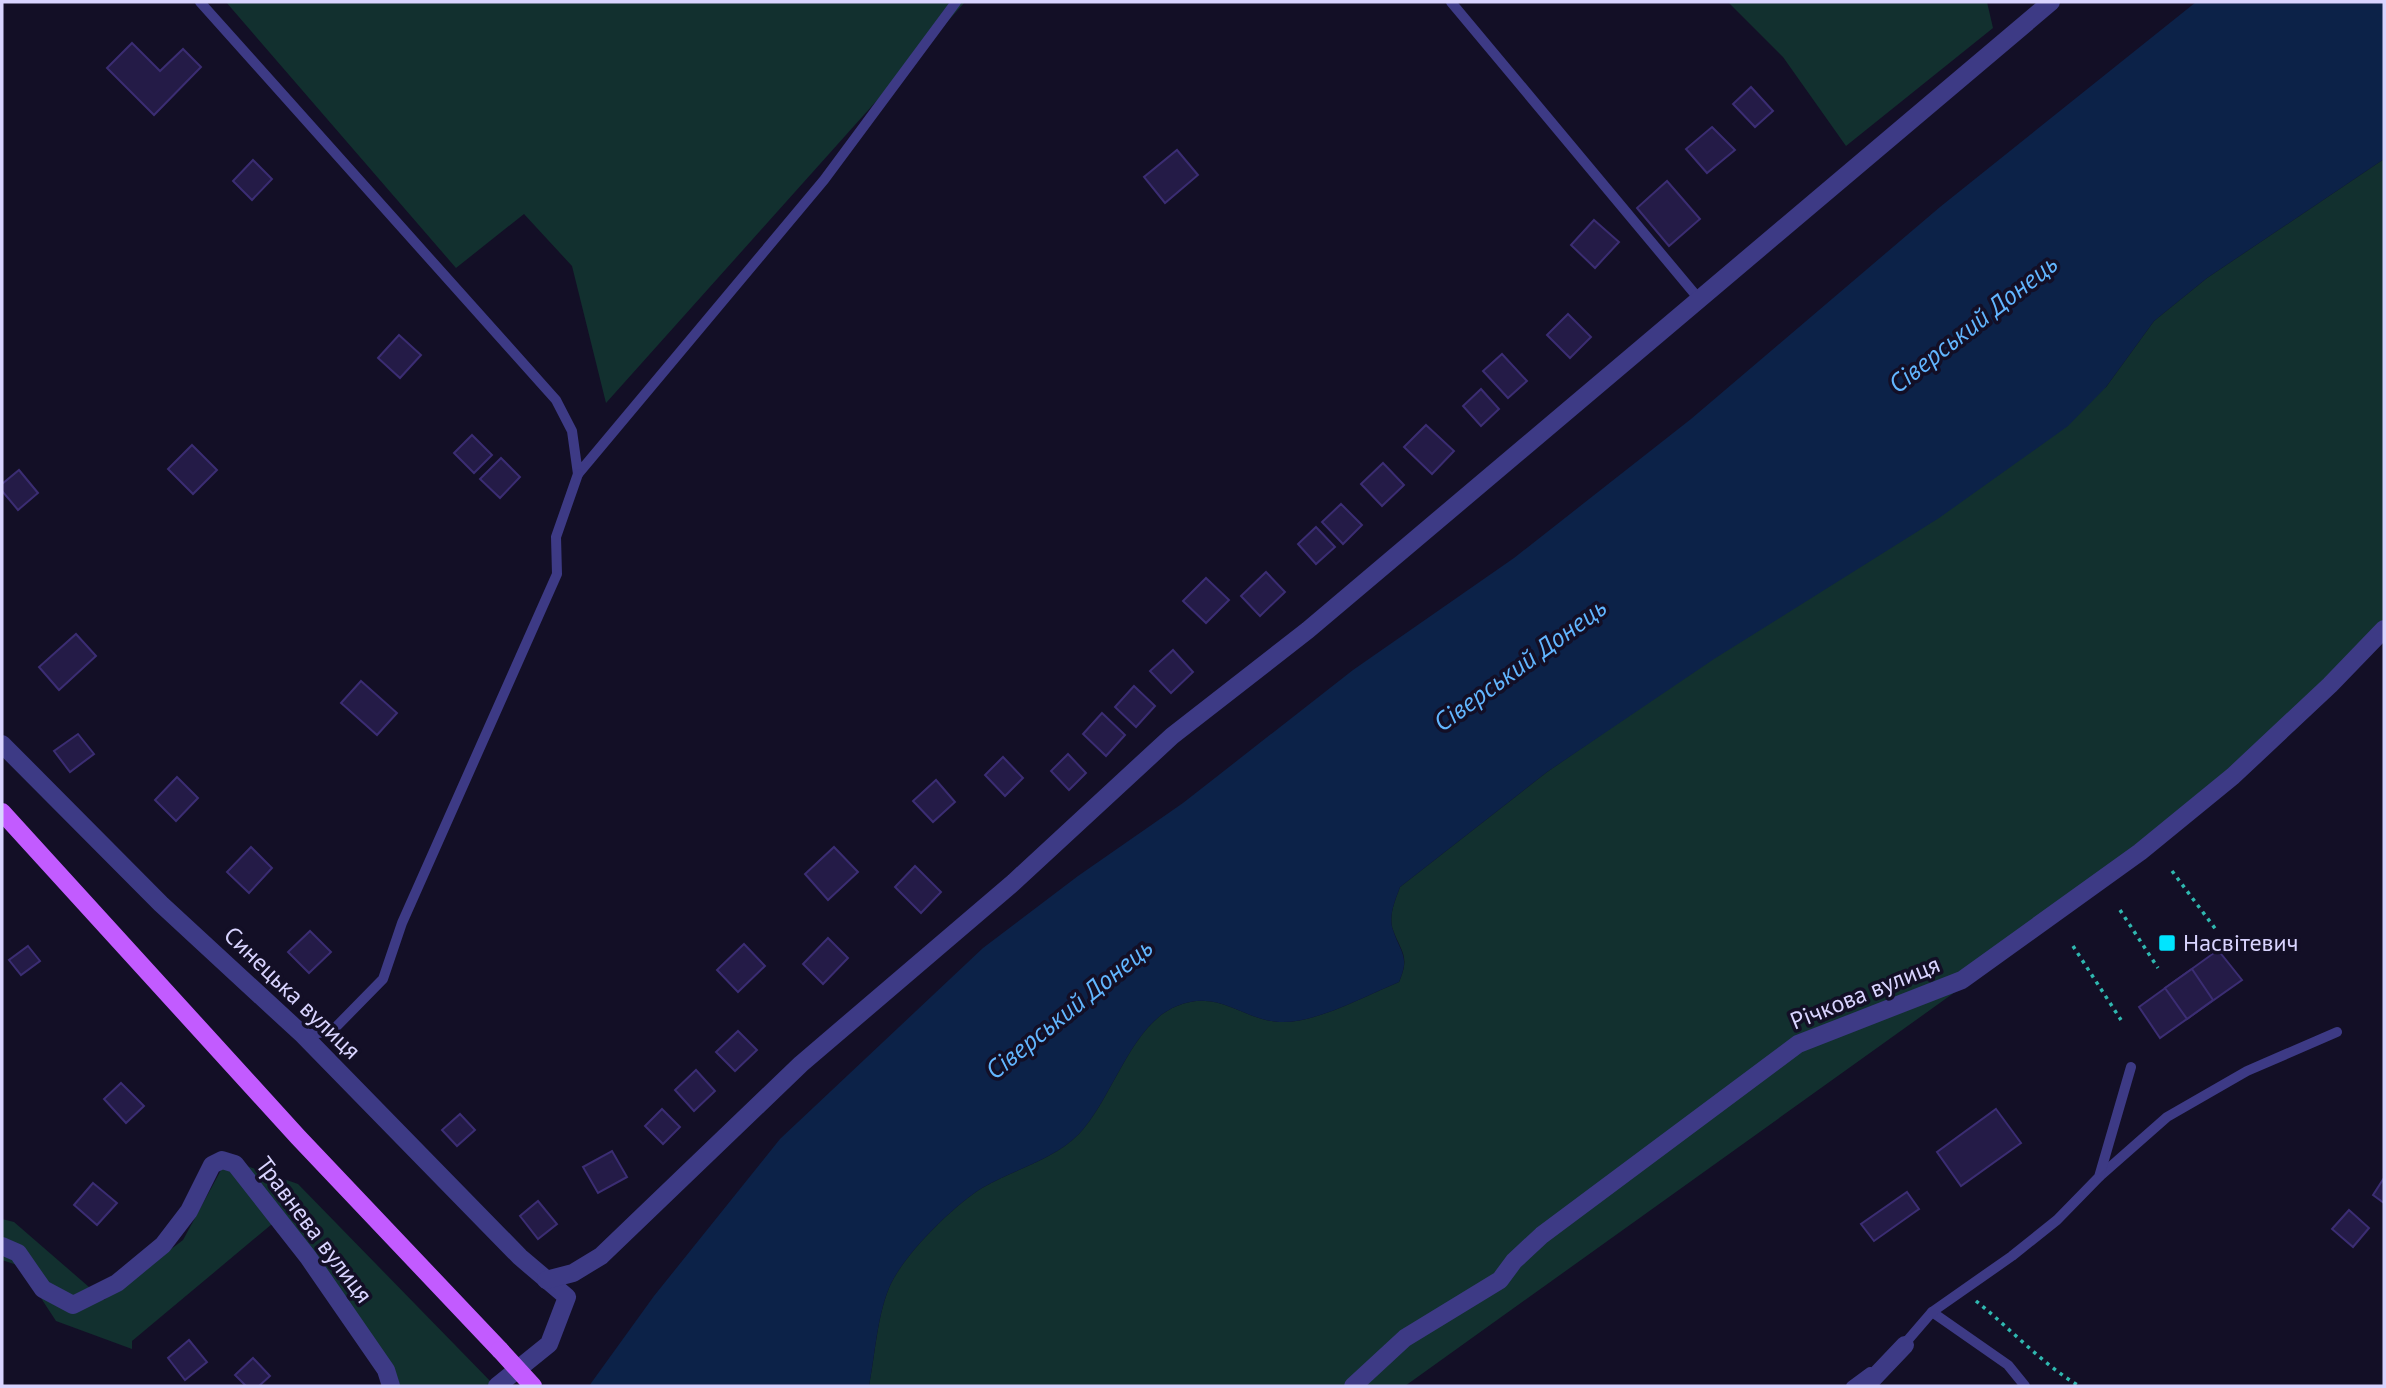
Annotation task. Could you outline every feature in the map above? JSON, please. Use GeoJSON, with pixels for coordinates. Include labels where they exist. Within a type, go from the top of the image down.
{"type":"FeatureCollection","features":[{"type":"Feature","properties":{"kind":"main road"},"geometry":{"type":"LineString","coordinates":[[2,812],[298,1138],[533,1386]]}},
{"type":"Feature","properties":{"kind":"street"},"geometry":{"type":"LineString","coordinates":[[546,1280],[573,1273],[601,1256],[801,1064],[1014,882],[1172,736],[1308,630],[2051,2]]}},
{"type":"Feature","properties":{"kind":"street","name":"Річкова вулиця"},"geometry":{"type":"LineString","coordinates":[[1353,1386],[1405,1338],[1500,1280],[1542,1235],[1798,1044],[1962,980],[2140,852],[2233,776],[2330,685],[2384,629]]}},
{"type":"Feature","properties":{"kind":"street","name":"Синецька вулиця"},"geometry":{"type":"LineString","coordinates":[[2,744],[161,904],[303,1035],[566,1297],[549,1344],[497,1386]]}},
{"type":"Feature","properties":{"kind":"street","name":"Травнева вулиця"},"geometry":{"type":"LineString","coordinates":[[2,1246],[18,1253],[43,1289],[73,1305],[117,1283],[163,1245],[189,1211],[212,1165],[222,1160],[234,1164],[309,1257],[386,1370],[391,1386]]}},
{"type":"Feature","properties":{"kind":"street"},"geometry":{"type":"LineString","coordinates":[[1866,1386],[1905,1345]]}},
{"type":"Feature","properties":{"kind":"lane"},"geometry":{"type":"LineString","coordinates":[[200,2],[556,400],[572,431],[578,474]]}},
{"type":"Feature","properties":{"kind":"lane"},"geometry":{"type":"LineString","coordinates":[[303,1035],[332,1031],[383,979],[401,923],[556,574],[556,537],[578,474],[824,180],[956,2]]}},
{"type":"Feature","properties":{"kind":"lane"},"geometry":{"type":"LineString","coordinates":[[1451,2],[1699,299]]}},
{"type":"Feature","properties":{"kind":"lane"},"geometry":{"type":"LineString","coordinates":[[1851,1386],[1905,1345],[1932,1312],[2057,1220],[2099,1177],[2167,1117],[2247,1071],[2337,1032]]}},
{"type":"Feature","properties":{"kind":"lane"},"geometry":{"type":"LineString","coordinates":[[2099,1177],[2131,1067]]}},
{"type":"Feature","properties":{"kind":"lane"},"geometry":{"type":"LineString","coordinates":[[1932,1312],[2008,1365],[2025,1386]]}},
{"type":"Feature","properties":{"kind":"path"},"geometry":{"type":"LineString","coordinates":[[2172,871],[2217,931]]}},
{"type":"Feature","properties":{"kind":"path"},"geometry":{"type":"LineString","coordinates":[[2120,910],[2158,968]]}},
{"type":"Feature","properties":{"kind":"path"},"geometry":{"type":"LineString","coordinates":[[2073,946],[2121,1020]]}},
{"type":"Feature","properties":{"kind":"path"},"geometry":{"type":"LineString","coordinates":[[1963,1290],[2021,1338],[2054,1370],[2079,1386]]}},
{"type":"Feature","properties":{"kind":"green space"},"geometry":{"type":"Polygon","coordinates":[[[226,2],[965,2],[606,403],[572,266],[524,214],[456,268],[226,2]]]}},
{"type":"Feature","properties":{"kind":"green space"},"geometry":{"type":"Polygon","coordinates":[[[1728,2],[1987,2],[1993,28],[1846,146],[1783,57],[1728,2]]]}},
{"type":"Feature","properties":{"kind":"green space"},"geometry":{"type":"Polygon","coordinates":[[[2384,159],[2384,640],[2078,904],[1405,1386],[869,1386],[885,1299],[896,1275],[916,1247],[970,1196],[994,1181],[1057,1151],[1079,1134],[1091,1119],[1135,1045],[1161,1015],[1177,1006],[1205,1001],[1229,1006],[1265,1020],[1279,1022],[1308,1019],[1399,982],[1404,960],[1391,919],[1400,887],[1547,772],[2106,387],[2154,321],[2207,278],[2384,159]]]}},
{"type":"Feature","properties":{"kind":"green space"},"geometry":{"type":"Polygon","coordinates":[[[227,1159],[298,1184],[495,1386],[395,1386],[381,1352],[272,1224],[132,1341],[132,1349],[56,1321],[20,1266],[2,1260],[2,1219],[14,1222],[104,1300],[183,1240],[227,1159]]]}},
{"type":"Feature","properties":{"kind":"water","name":"Сіверський Донець"},"geometry":{"type":"Polygon","coordinates":[[[2196,2],[2384,2],[2384,159],[2207,278],[2154,321],[2106,387],[2068,426],[1939,518],[1714,659],[1547,772],[1400,887],[1391,919],[1404,960],[1399,982],[1308,1019],[1279,1022],[1265,1020],[1205,1001],[1177,1006],[1161,1015],[1135,1045],[1091,1119],[1079,1134],[1057,1151],[994,1181],[970,1196],[916,1247],[896,1275],[885,1299],[869,1386],[589,1386],[654,1296],[780,1139],[983,948],[1078,876],[1183,803],[1353,670],[1514,558],[1691,419],[1940,207],[2196,2]]]}},
{"type":"Feature","properties":{"kind":"building"},"geometry":{"type":"Polygon","coordinates":[[[132,43],[160,71],[183,49],[201,67],[154,115],[107,68],[132,43]]]}},
{"type":"Feature","properties":{"kind":"building"},"geometry":{"type":"Polygon","coordinates":[[[1751,87],[1773,111],[1755,127],[1733,104],[1751,87]]]}},
{"type":"Feature","properties":{"kind":"building"},"geometry":{"type":"Polygon","coordinates":[[[1712,127],[1735,150],[1707,173],[1686,149],[1712,127]]]}},
{"type":"Feature","properties":{"kind":"building"},"geometry":{"type":"Polygon","coordinates":[[[1177,150],[1198,175],[1165,203],[1144,177],[1177,150]]]}},
{"type":"Feature","properties":{"kind":"building"},"geometry":{"type":"Polygon","coordinates":[[[253,160],[272,179],[252,200],[233,181],[253,160]]]}},
{"type":"Feature","properties":{"kind":"building"},"geometry":{"type":"Polygon","coordinates":[[[1667,181],[1700,219],[1669,246],[1637,208],[1667,181]]]}},
{"type":"Feature","properties":{"kind":"building"},"geometry":{"type":"Polygon","coordinates":[[[1594,220],[1619,242],[1595,268],[1571,245],[1594,220]]]}},
{"type":"Feature","properties":{"kind":"building"},"geometry":{"type":"Polygon","coordinates":[[[1568,314],[1591,337],[1570,358],[1547,335],[1568,314]]]}},
{"type":"Feature","properties":{"kind":"building"},"geometry":{"type":"Polygon","coordinates":[[[399,335],[421,355],[400,378],[378,358],[399,335]]]}},
{"type":"Feature","properties":{"kind":"building"},"geometry":{"type":"Polygon","coordinates":[[[1502,354],[1527,381],[1508,398],[1483,371],[1502,354]]]}},
{"type":"Feature","properties":{"kind":"building"},"geometry":{"type":"Polygon","coordinates":[[[1481,389],[1499,409],[1481,426],[1463,406],[1481,389]]]}},
{"type":"Feature","properties":{"kind":"building"},"geometry":{"type":"Polygon","coordinates":[[[1426,425],[1454,451],[1432,474],[1404,447],[1426,425]]]}},
{"type":"Feature","properties":{"kind":"building"},"geometry":{"type":"Polygon","coordinates":[[[472,435],[492,455],[474,473],[454,453],[472,435]]]}},
{"type":"Feature","properties":{"kind":"building"},"geometry":{"type":"Polygon","coordinates":[[[192,445],[217,470],[193,494],[168,469],[192,445]]]}},
{"type":"Feature","properties":{"kind":"building"},"geometry":{"type":"Polygon","coordinates":[[[501,458],[520,477],[500,498],[480,479],[501,458]]]}},
{"type":"Feature","properties":{"kind":"building"},"geometry":{"type":"Polygon","coordinates":[[[1383,463],[1404,485],[1382,506],[1361,484],[1383,463]]]}},
{"type":"Feature","properties":{"kind":"building"},"geometry":{"type":"Polygon","coordinates":[[[19,470],[38,493],[18,510],[2,491],[2,484],[19,470]]]}},
{"type":"Feature","properties":{"kind":"building"},"geometry":{"type":"Polygon","coordinates":[[[1341,504],[1362,525],[1343,544],[1322,522],[1341,504]]]}},
{"type":"Feature","properties":{"kind":"building"},"geometry":{"type":"Polygon","coordinates":[[[1316,527],[1335,547],[1316,564],[1298,544],[1316,527]]]}},
{"type":"Feature","properties":{"kind":"building"},"geometry":{"type":"Polygon","coordinates":[[[1266,572],[1285,592],[1260,616],[1241,596],[1266,572]]]}},
{"type":"Feature","properties":{"kind":"building"},"geometry":{"type":"Polygon","coordinates":[[[1206,578],[1229,600],[1206,623],[1183,601],[1206,578]]]}},
{"type":"Feature","properties":{"kind":"building"},"geometry":{"type":"Polygon","coordinates":[[[76,634],[96,656],[59,690],[39,667],[76,634]]]}},
{"type":"Feature","properties":{"kind":"building"},"geometry":{"type":"Polygon","coordinates":[[[1173,650],[1193,672],[1171,693],[1150,671],[1173,650]]]}},
{"type":"Feature","properties":{"kind":"building"},"geometry":{"type":"Polygon","coordinates":[[[361,681],[397,713],[377,735],[341,703],[361,681]]]}},
{"type":"Feature","properties":{"kind":"building"},"geometry":{"type":"Polygon","coordinates":[[[1134,686],[1155,706],[1136,727],[1115,707],[1134,686]]]}},
{"type":"Feature","properties":{"kind":"building"},"geometry":{"type":"Polygon","coordinates":[[[1102,713],[1125,735],[1106,756],[1083,734],[1102,713]]]}},
{"type":"Feature","properties":{"kind":"building"},"geometry":{"type":"Polygon","coordinates":[[[78,734],[94,754],[70,772],[54,751],[78,734]]]}},
{"type":"Feature","properties":{"kind":"building"},"geometry":{"type":"Polygon","coordinates":[[[1068,754],[1086,773],[1069,790],[1051,771],[1068,754]]]}},
{"type":"Feature","properties":{"kind":"building"},"geometry":{"type":"Polygon","coordinates":[[[1003,757],[1023,778],[1005,796],[985,775],[1003,757]]]}},
{"type":"Feature","properties":{"kind":"building"},"geometry":{"type":"Polygon","coordinates":[[[177,777],[198,798],[176,821],[155,800],[177,777]]]}},
{"type":"Feature","properties":{"kind":"building"},"geometry":{"type":"Polygon","coordinates":[[[936,780],[955,802],[933,822],[913,801],[936,780]]]}},
{"type":"Feature","properties":{"kind":"building"},"geometry":{"type":"Polygon","coordinates":[[[251,847],[272,868],[249,893],[227,872],[251,847]]]}},
{"type":"Feature","properties":{"kind":"building"},"geometry":{"type":"Polygon","coordinates":[[[834,847],[858,872],[828,900],[805,874],[834,847]]]}},
{"type":"Feature","properties":{"kind":"building"},"geometry":{"type":"Polygon","coordinates":[[[915,866],[941,892],[921,913],[895,887],[915,866]]]}},
{"type":"Feature","properties":{"kind":"building"},"geometry":{"type":"Polygon","coordinates":[[[310,931],[331,952],[309,973],[288,952],[310,931]]]}},
{"type":"Feature","properties":{"kind":"building"},"geometry":{"type":"Polygon","coordinates":[[[828,938],[848,958],[823,984],[803,964],[828,938]]]}},
{"type":"Feature","properties":{"kind":"building"},"geometry":{"type":"Polygon","coordinates":[[[744,944],[765,966],[738,992],[717,970],[744,944]]]}},
{"type":"Feature","properties":{"kind":"building"},"geometry":{"type":"Polygon","coordinates":[[[28,946],[40,961],[21,975],[9,960],[28,946]]]}},
{"type":"Feature","properties":{"kind":"building"},"geometry":{"type":"Polygon","coordinates":[[[2218,950],[2242,980],[2160,1038],[2139,1007],[2218,950]]]}},
{"type":"Feature","properties":{"kind":"building"},"geometry":{"type":"Polygon","coordinates":[[[2192,969],[2213,1000],[2187,1019],[2165,988],[2192,969]]]}},
{"type":"Feature","properties":{"kind":"building"},"geometry":{"type":"Polygon","coordinates":[[[738,1031],[757,1050],[735,1071],[716,1052],[738,1031]]]}},
{"type":"Feature","properties":{"kind":"building"},"geometry":{"type":"Polygon","coordinates":[[[696,1070],[715,1091],[694,1111],[675,1090],[696,1070]]]}},
{"type":"Feature","properties":{"kind":"building"},"geometry":{"type":"Polygon","coordinates":[[[121,1083],[144,1106],[126,1123],[104,1099],[121,1083]]]}},
{"type":"Feature","properties":{"kind":"building"},"geometry":{"type":"Polygon","coordinates":[[[662,1109],[680,1127],[663,1144],[645,1126],[662,1109]]]}},
{"type":"Feature","properties":{"kind":"building"},"geometry":{"type":"Polygon","coordinates":[[[1996,1109],[2021,1143],[1961,1186],[1937,1152],[1996,1109]]]}},
{"type":"Feature","properties":{"kind":"building"},"geometry":{"type":"Polygon","coordinates":[[[460,1114],[475,1130],[457,1146],[442,1130],[460,1114]]]}},
{"type":"Feature","properties":{"kind":"building"},"geometry":{"type":"Polygon","coordinates":[[[612,1151],[627,1177],[598,1193],[583,1167],[612,1151]]]}},
{"type":"Feature","properties":{"kind":"building"},"geometry":{"type":"Polygon","coordinates":[[[2384,1178],[2384,1203],[2373,1195],[2384,1178]]]}},
{"type":"Feature","properties":{"kind":"building"},"geometry":{"type":"Polygon","coordinates":[[[93,1183],[117,1203],[97,1225],[74,1205],[93,1183]]]}},
{"type":"Feature","properties":{"kind":"building"},"geometry":{"type":"Polygon","coordinates":[[[1907,1192],[1919,1209],[1874,1241],[1861,1224],[1907,1192]]]}},
{"type":"Feature","properties":{"kind":"building"},"geometry":{"type":"Polygon","coordinates":[[[538,1201],[557,1224],[538,1239],[520,1216],[538,1201]]]}},
{"type":"Feature","properties":{"kind":"building"},"geometry":{"type":"Polygon","coordinates":[[[2349,1210],[2369,1228],[2353,1247],[2332,1229],[2349,1210]]]}},
{"type":"Feature","properties":{"kind":"building"},"geometry":{"type":"Polygon","coordinates":[[[189,1340],[207,1362],[185,1380],[168,1358],[189,1340]]]}},
{"type":"Feature","properties":{"kind":"building"},"geometry":{"type":"Polygon","coordinates":[[[253,1358],[270,1376],[259,1386],[246,1386],[235,1375],[253,1358]]]}},
{"type":"Feature","properties":{"kind":"place","name":"Насвітевич"},"geometry":{"type":"Point","coordinates":[2167,943]}}]}
